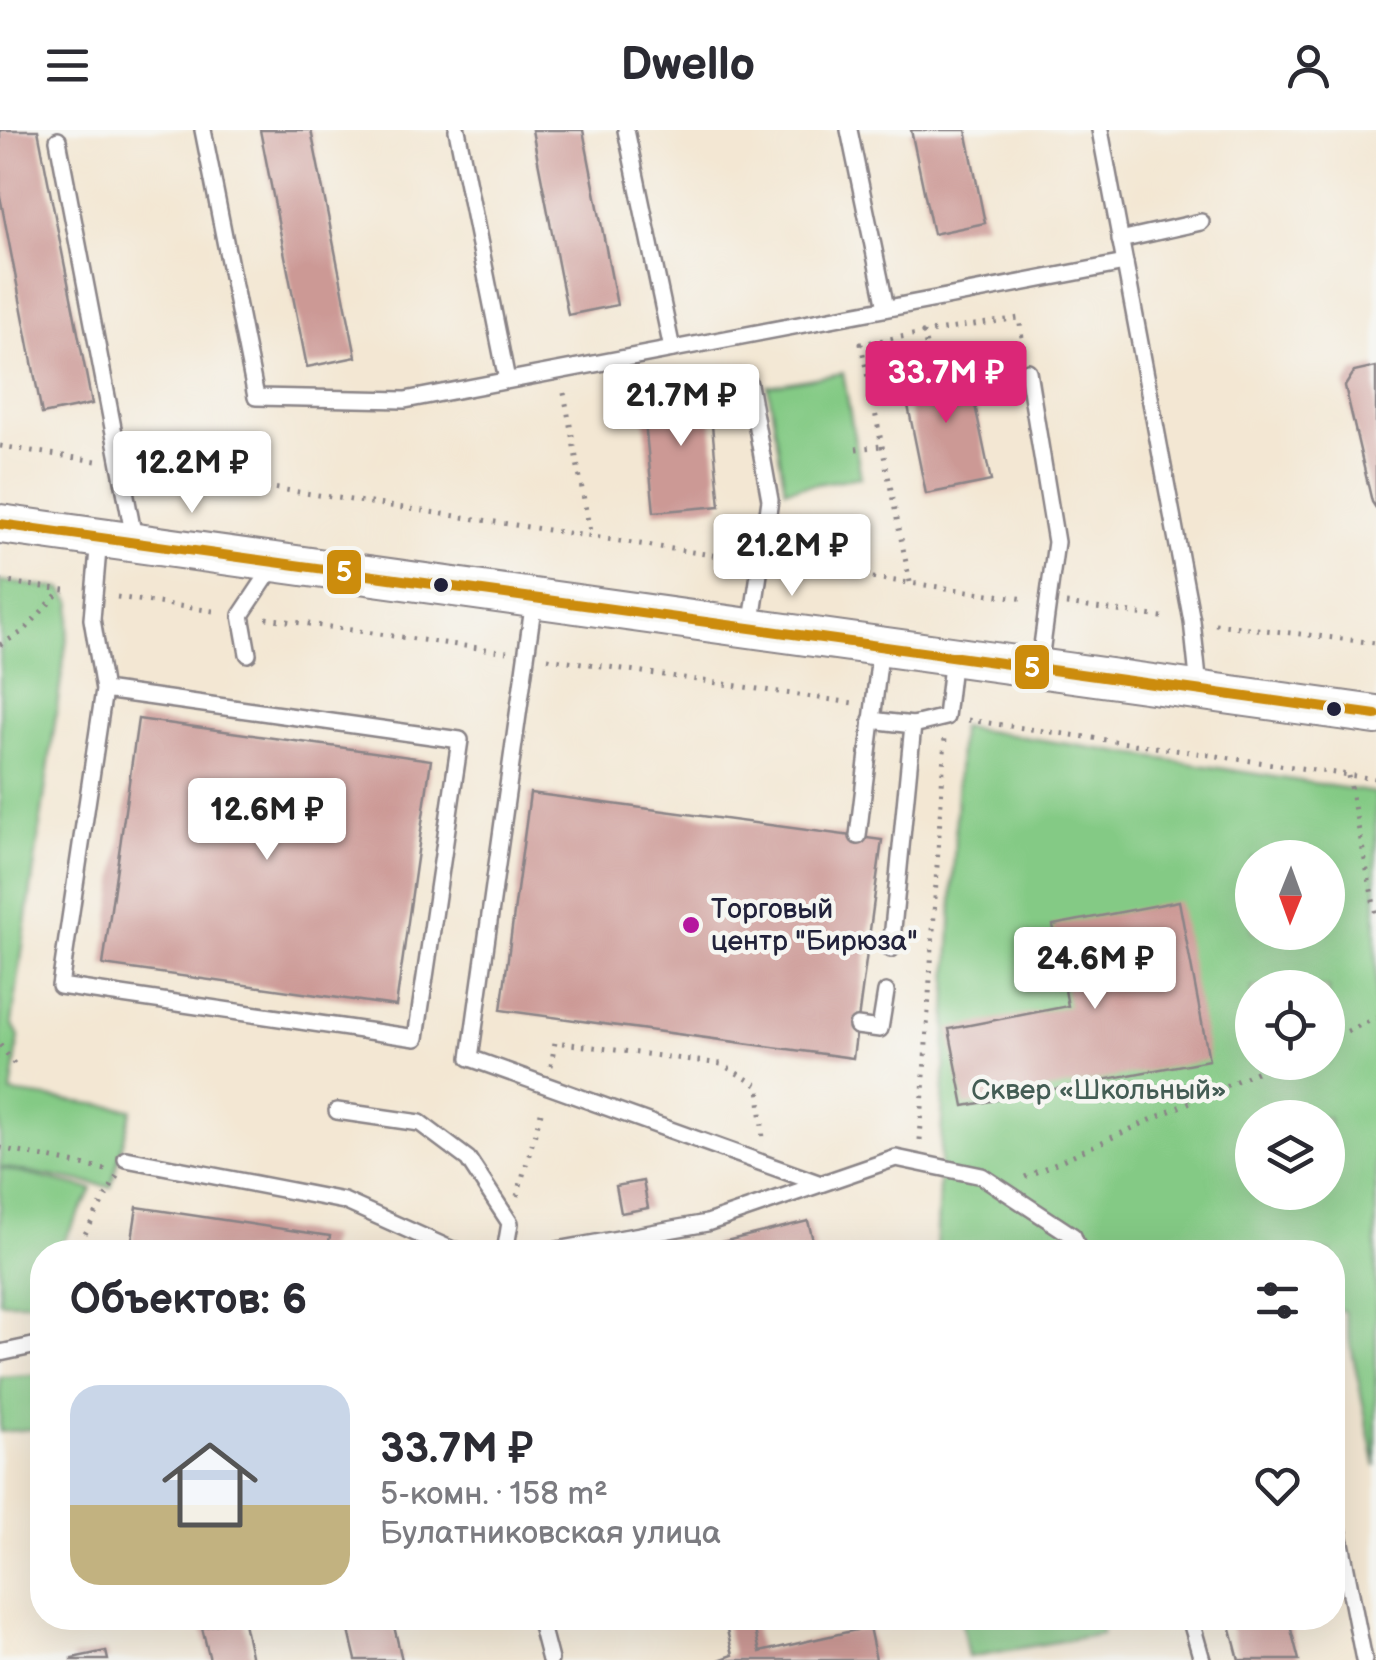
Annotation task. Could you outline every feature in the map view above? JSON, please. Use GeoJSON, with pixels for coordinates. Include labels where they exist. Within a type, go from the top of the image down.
{"type":"FeatureCollection","features":[{"type":"Feature","properties":{"kind":"street"},"geometry":{"type":"LineString","coordinates":[[0,524],[1376,715]]}},
{"type":"Feature","properties":{"kind":"lane"},"geometry":{"type":"LineString","coordinates":[[203,130],[256,397],[406,400],[1125,263]]}},
{"type":"Feature","properties":{"kind":"lane"},"geometry":{"type":"LineString","coordinates":[[457,130],[507,380]]}},
{"type":"Feature","properties":{"kind":"lane"},"geometry":{"type":"LineString","coordinates":[[626,130],[672,349]]}},
{"type":"Feature","properties":{"kind":"lane"},"geometry":{"type":"LineString","coordinates":[[849,130],[886,308]]}},
{"type":"Feature","properties":{"kind":"lane"},"geometry":{"type":"LineString","coordinates":[[1100,130],[1192,621],[1200,692]]}},
{"type":"Feature","properties":{"kind":"lane"},"geometry":{"type":"LineString","coordinates":[[58,140],[120,465],[117,540],[94,594],[92,619],[104,690],[60,986],[416,1038],[460,740],[104,690]]}},
{"type":"Feature","properties":{"kind":"lane"},"geometry":{"type":"LineString","coordinates":[[1120,240],[1201,222]]}},
{"type":"Feature","properties":{"kind":"lane"},"geometry":{"type":"LineString","coordinates":[[1028,371],[1056,542],[1039,668]]}},
{"type":"Feature","properties":{"kind":"lane"},"geometry":{"type":"LineString","coordinates":[[749,384],[770,500],[752,628]]}},
{"type":"Feature","properties":{"kind":"lane"},"geometry":{"type":"LineString","coordinates":[[248,654],[241,615],[278,560]]}},
{"type":"Feature","properties":{"kind":"lane"},"geometry":{"type":"LineString","coordinates":[[534,596],[470,1058],[818,1183]]}},
{"type":"Feature","properties":{"kind":"lane"},"geometry":{"type":"LineString","coordinates":[[858,836],[880,646]]}},
{"type":"Feature","properties":{"kind":"lane"},"geometry":{"type":"LineString","coordinates":[[872,713],[913,725],[946,717],[953,656]]}},
{"type":"Feature","properties":{"kind":"lane"},"geometry":{"type":"LineString","coordinates":[[891,949],[913,725]]}},
{"type":"Feature","properties":{"kind":"lane"},"geometry":{"type":"LineString","coordinates":[[857,1026],[880,1029],[886,992]]}},
{"type":"Feature","properties":{"kind":"lane"},"geometry":{"type":"LineString","coordinates":[[336,1111],[420,1123],[468,1159],[510,1223],[507,1240]]}},
{"type":"Feature","properties":{"kind":"lane"},"geometry":{"type":"LineString","coordinates":[[612,1240],[706,1223],[896,1158],[982,1176],[1074,1240]]}},
{"type":"Feature","properties":{"kind":"lane"},"geometry":{"type":"LineString","coordinates":[[126,1160],[344,1201],[432,1240]]}},
{"type":"Feature","properties":{"kind":"lane"},"geometry":{"type":"LineString","coordinates":[[0,1354],[30,1347]]}},
{"type":"Feature","properties":{"kind":"lane"},"geometry":{"type":"LineString","coordinates":[[1345,1563],[1364,1660]]}},
{"type":"Feature","properties":{"kind":"lane"},"geometry":{"type":"LineString","coordinates":[[542,1630],[550,1660]]}},
{"type":"Feature","properties":{"kind":"lane"},"geometry":{"type":"LineString","coordinates":[[1193,1630],[1202,1660]]}},
{"type":"Feature","properties":{"kind":"path"},"geometry":{"type":"LineString","coordinates":[[910,583],[862,344],[1018,318],[1028,371]]}},
{"type":"Feature","properties":{"kind":"path"},"geometry":{"type":"LineString","coordinates":[[924,333],[931,365]]}},
{"type":"Feature","properties":{"kind":"path"},"geometry":{"type":"LineString","coordinates":[[560,370],[591,537]]}},
{"type":"Feature","properties":{"kind":"path"},"geometry":{"type":"LineString","coordinates":[[0,446],[761,563],[1376,643]]}},
{"type":"Feature","properties":{"kind":"path"},"geometry":{"type":"LineString","coordinates":[[856,448],[882,446]]}},
{"type":"Feature","properties":{"kind":"path"},"geometry":{"type":"LineString","coordinates":[[0,580],[526,655],[872,713]]}},
{"type":"Feature","properties":{"kind":"path"},"geometry":{"type":"LineString","coordinates":[[0,645],[24,631],[62,589]]}},
{"type":"Feature","properties":{"kind":"path"},"geometry":{"type":"LineString","coordinates":[[919,1163],[946,717],[1376,779]]}},
{"type":"Feature","properties":{"kind":"path"},"geometry":{"type":"LineString","coordinates":[[1348,776],[1376,915]]}},
{"type":"Feature","properties":{"kind":"path"},"geometry":{"type":"LineString","coordinates":[[1345,1032],[1376,1018]]}},
{"type":"Feature","properties":{"kind":"path"},"geometry":{"type":"LineString","coordinates":[[510,1223],[548,1086],[555,1042],[720,1064],[759,1086],[764,1163]]}},
{"type":"Feature","properties":{"kind":"path"},"geometry":{"type":"LineString","coordinates":[[0,1045],[15,1065]]}},
{"type":"Feature","properties":{"kind":"path"},"geometry":{"type":"LineString","coordinates":[[1000,1188],[1238,1080]]}},
{"type":"Feature","properties":{"kind":"path"},"geometry":{"type":"LineString","coordinates":[[0,1148],[119,1173],[82,1240]]}},
{"type":"Feature","properties":{"kind":"green space"},"geometry":{"type":"Polygon","coordinates":[[[843,373],[861,477],[785,489],[768,386],[843,373]]]}},
{"type":"Feature","properties":{"kind":"green space"},"geometry":{"type":"Polygon","coordinates":[[[0,581],[62,589],[72,602],[12,1023],[19,1037],[11,1093],[132,1109],[111,1187],[0,1167],[0,581]]]}},
{"type":"Feature","properties":{"kind":"green space","name":"Сквер «Школьный»"},"geometry":{"type":"Polygon","coordinates":[[[960,727],[1376,793],[1376,1467],[1345,1316],[1345,1240],[937,1240],[960,727]]]}},
{"type":"Feature","properties":{"kind":"green space"},"geometry":{"type":"Polygon","coordinates":[[[0,1168],[92,1189],[64,1240],[30,1240],[30,1302],[0,1302],[0,1168]]]}},
{"type":"Feature","properties":{"kind":"green space"},"geometry":{"type":"Polygon","coordinates":[[[30,1375],[30,1429],[0,1432],[0,1377],[30,1375]]]}},
{"type":"Feature","properties":{"kind":"green space"},"geometry":{"type":"Polygon","coordinates":[[[963,1630],[1101,1630],[1102,1634],[968,1657],[963,1630]]]}},
{"type":"Feature","properties":{"kind":"building"},"geometry":{"type":"Polygon","coordinates":[[[0,130],[38,130],[92,404],[42,414],[0,196],[0,130]]]}},
{"type":"Feature","properties":{"kind":"building"},"geometry":{"type":"Polygon","coordinates":[[[260,130],[311,130],[356,357],[307,367],[260,130]]]}},
{"type":"Feature","properties":{"kind":"building"},"geometry":{"type":"Polygon","coordinates":[[[532,130],[583,130],[617,305],[568,315],[532,130]]]}},
{"type":"Feature","properties":{"kind":"building"},"geometry":{"type":"Polygon","coordinates":[[[911,130],[966,130],[985,223],[933,234],[911,130]]]}},
{"type":"Feature","properties":{"kind":"building"},"geometry":{"type":"Polygon","coordinates":[[[965,358],[991,481],[926,494],[901,371],[965,358]]]}},
{"type":"Feature","properties":{"kind":"building"},"geometry":{"type":"Polygon","coordinates":[[[1376,367],[1376,508],[1345,386],[1354,372],[1376,367]]]}},
{"type":"Feature","properties":{"kind":"building"},"geometry":{"type":"Polygon","coordinates":[[[708,385],[720,506],[654,512],[642,392],[708,385]]]}},
{"type":"Feature","properties":{"kind":"building"},"geometry":{"type":"Polygon","coordinates":[[[138,719],[431,760],[396,1006],[103,965],[138,719]]]}},
{"type":"Feature","properties":{"kind":"building","name":"Торговый центр \"Бирюза\""},"geometry":{"type":"Polygon","coordinates":[[[530,793],[882,840],[853,1058],[501,1010],[530,793]]]}},
{"type":"Feature","properties":{"kind":"building"},"geometry":{"type":"Polygon","coordinates":[[[1179,901],[1209,1060],[964,1106],[949,1029],[1068,1006],[1053,925],[1179,901]]]}},
{"type":"Feature","properties":{"kind":"building"},"geometry":{"type":"Polygon","coordinates":[[[643,1181],[648,1208],[621,1213],[616,1186],[643,1181]]]}},
{"type":"Feature","properties":{"kind":"building"},"geometry":{"type":"Polygon","coordinates":[[[137,1207],[330,1236],[329,1240],[132,1240],[137,1207]]]}},
{"type":"Feature","properties":{"kind":"building"},"geometry":{"type":"Polygon","coordinates":[[[808,1221],[813,1240],[730,1240],[808,1221]]]}},
{"type":"Feature","properties":{"kind":"building"},"geometry":{"type":"Polygon","coordinates":[[[202,1630],[246,1630],[252,1660],[210,1660],[202,1630]]]}},
{"type":"Feature","properties":{"kind":"building"},"geometry":{"type":"Polygon","coordinates":[[[349,1630],[395,1630],[402,1660],[356,1660],[349,1630]]]}},
{"type":"Feature","properties":{"kind":"building"},"geometry":{"type":"Polygon","coordinates":[[[727,1630],[755,1630],[760,1652],[870,1630],[876,1660],[719,1660],[733,1655],[727,1630]]]}},
{"type":"Feature","properties":{"kind":"building"},"geometry":{"type":"Polygon","coordinates":[[[1231,1630],[1291,1630],[1299,1660],[1239,1660],[1231,1630]]]}},
{"type":"Feature","properties":{"kind":"building"},"geometry":{"type":"Polygon","coordinates":[[[106,1651],[108,1660],[72,1660],[72,1658],[106,1651]]]}},
{"type":"Feature","properties":{"kind":"transit line","name":"5"},"geometry":{"type":"LineString","coordinates":[[0,524],[1376,715]]}},
{"type":"Feature","properties":{"kind":"place","name":"Торговый центр \"Бирюза\""},"geometry":{"type":"Point","coordinates":[691,925]}}]}
